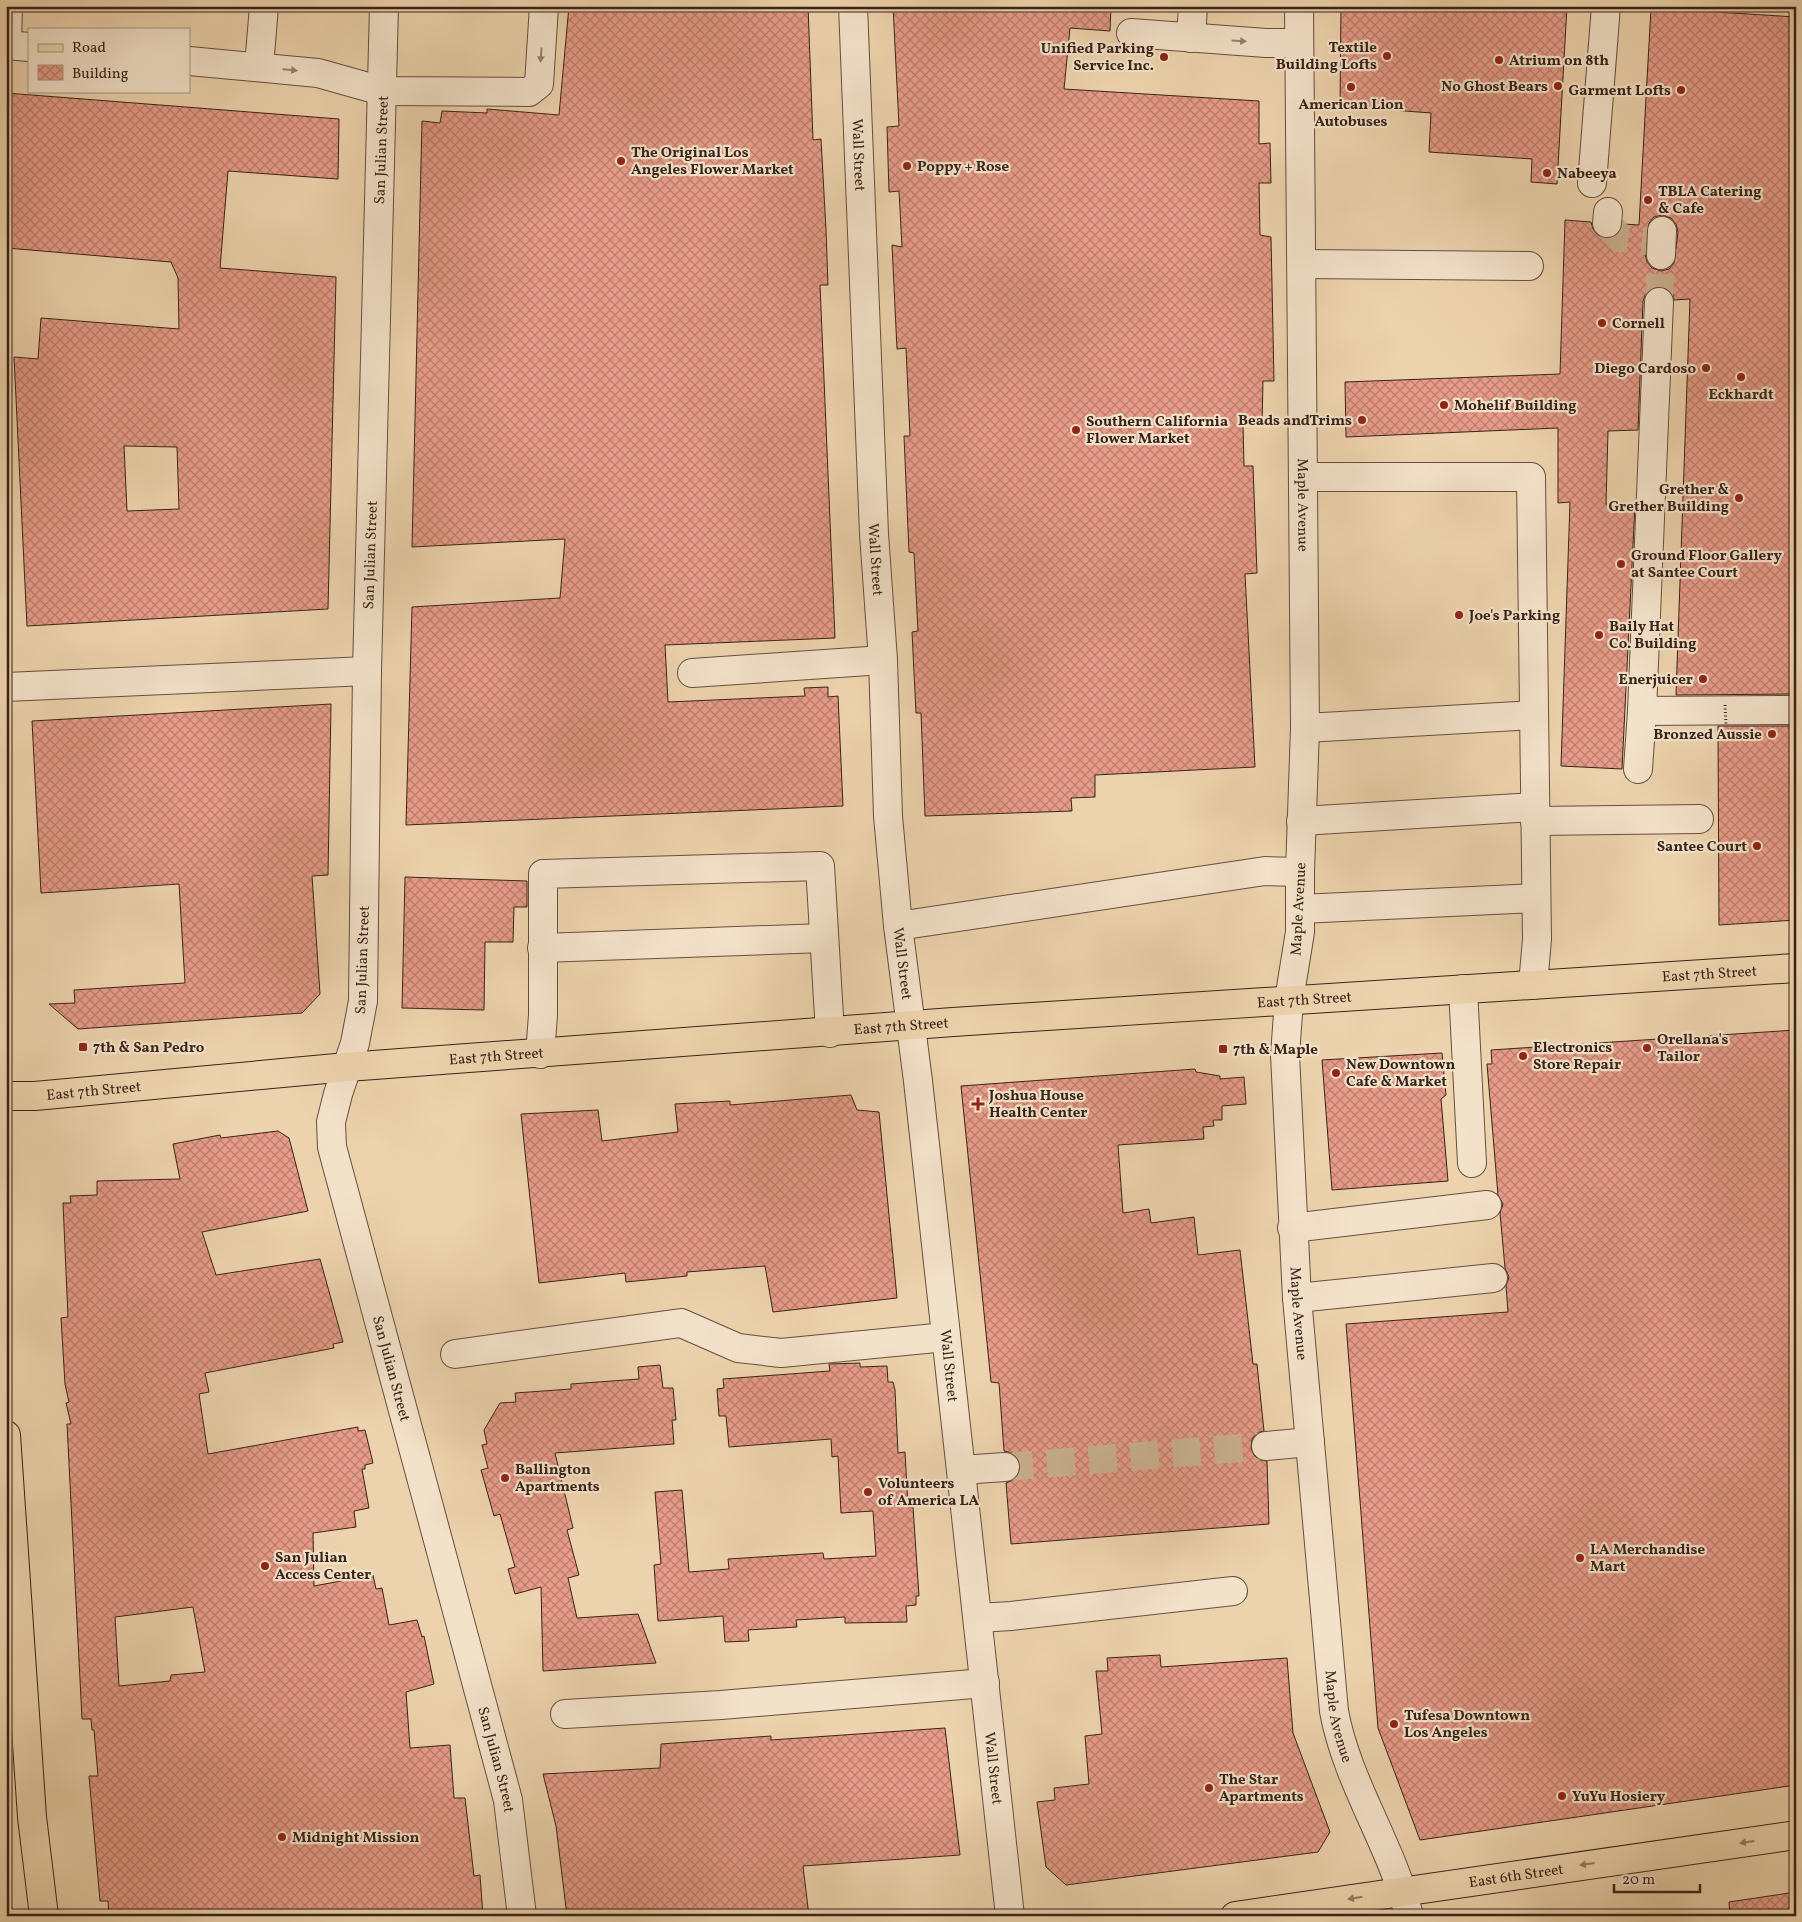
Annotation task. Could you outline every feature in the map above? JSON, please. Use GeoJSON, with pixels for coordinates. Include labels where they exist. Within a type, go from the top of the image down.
{"type":"FeatureCollection","features":[{"type":"Feature","properties":{"kind":"main road","name":"East 7th Street"},"geometry":{"type":"LineString","coordinates":[[6,1096],[35,1096],[347,1067],[912,1026],[1796,968]]}},
{"type":"Feature","properties":{"kind":"main road"},"geometry":{"type":"LineString","coordinates":[[6,1435],[11,1599],[32,1817],[44,1916]]}},
{"type":"Feature","properties":{"kind":"main road","name":"East 6th Street"},"geometry":{"type":"LineString","coordinates":[[1235,1916],[1406,1903],[1796,1835]]}},
{"type":"Feature","properties":{"kind":"street"},"geometry":{"type":"LineString","coordinates":[[8,6],[7,45],[28,47]]}},
{"type":"Feature","properties":{"kind":"street"},"geometry":{"type":"LineString","coordinates":[[259,68],[264,6]]}},
{"type":"Feature","properties":{"kind":"street","name":"San Julian Street"},"geometry":{"type":"LineString","coordinates":[[384,6],[367,671],[363,1001],[355,1043],[331,1122],[332,1147],[508,1800],[522,1916]]}},
{"type":"Feature","properties":{"kind":"street"},"geometry":{"type":"LineString","coordinates":[[190,61],[318,73],[382,91],[529,92],[539,84],[544,6]]}},
{"type":"Feature","properties":{"kind":"street","name":"Wall Street"},"geometry":{"type":"LineString","coordinates":[[854,6],[874,534],[883,660],[888,816],[898,926],[912,1026],[1010,1916]]}},
{"type":"Feature","properties":{"kind":"street"},"geometry":{"type":"LineString","coordinates":[[1190,38],[1193,6]]}},
{"type":"Feature","properties":{"kind":"street","name":"Maple Avenue"},"geometry":{"type":"LineString","coordinates":[[1299,6],[1305,477],[1305,728],[1298,950],[1289,1000],[1285,1055],[1292,1228],[1334,1711],[1339,1739],[1406,1903]]}},
{"type":"Feature","properties":{"kind":"street"},"geometry":{"type":"LineString","coordinates":[[1592,183],[1606,6]]}},
{"type":"Feature","properties":{"kind":"street"},"geometry":{"type":"LineString","coordinates":[[1131,34],[1299,43]]}},
{"type":"Feature","properties":{"kind":"street"},"geometry":{"type":"LineString","coordinates":[[1303,264],[1529,266]]}},
{"type":"Feature","properties":{"kind":"street"},"geometry":{"type":"LineString","coordinates":[[1638,770],[1659,302]]}},
{"type":"Feature","properties":{"kind":"street"},"geometry":{"type":"LineString","coordinates":[[1305,477],[1531,477],[1537,939],[1533,985]]}},
{"type":"Feature","properties":{"kind":"street"},"geometry":{"type":"LineString","coordinates":[[692,673],[883,660]]}},
{"type":"Feature","properties":{"kind":"street"},"geometry":{"type":"LineString","coordinates":[[6,687],[367,671]]}},
{"type":"Feature","properties":{"kind":"street"},"geometry":{"type":"LineString","coordinates":[[1642,712],[1796,710]]}},
{"type":"Feature","properties":{"kind":"street"},"geometry":{"type":"LineString","coordinates":[[1305,728],[1534,715]]}},
{"type":"Feature","properties":{"kind":"street"},"geometry":{"type":"LineString","coordinates":[[1301,821],[1535,814],[1700,819]]}},
{"type":"Feature","properties":{"kind":"street"},"geometry":{"type":"LineString","coordinates":[[540,1054],[543,1015],[543,874],[820,866],[830,1033]]}},
{"type":"Feature","properties":{"kind":"street"},"geometry":{"type":"LineString","coordinates":[[898,926],[1265,871],[1300,872]]}},
{"type":"Feature","properties":{"kind":"street"},"geometry":{"type":"LineString","coordinates":[[1300,909],[1536,898]]}},
{"type":"Feature","properties":{"kind":"street"},"geometry":{"type":"LineString","coordinates":[[542,948],[824,938]]}},
{"type":"Feature","properties":{"kind":"street"},"geometry":{"type":"LineString","coordinates":[[1463,989],[1472,1163]]}},
{"type":"Feature","properties":{"kind":"street"},"geometry":{"type":"LineString","coordinates":[[1292,1228],[1487,1205]]}},
{"type":"Feature","properties":{"kind":"street"},"geometry":{"type":"LineString","coordinates":[[1297,1298],[1493,1278]]}},
{"type":"Feature","properties":{"kind":"street"},"geometry":{"type":"LineString","coordinates":[[455,1354],[681,1323],[738,1348],[781,1353],[946,1337]]}},
{"type":"Feature","properties":{"kind":"street"},"geometry":{"type":"LineString","coordinates":[[1266,1446],[1310,1442]]}},
{"type":"Feature","properties":{"kind":"street"},"geometry":{"type":"LineString","coordinates":[[961,1470],[1005,1467]]}},
{"type":"Feature","properties":{"kind":"street"},"geometry":{"type":"LineString","coordinates":[[978,1618],[1233,1591]]}},
{"type":"Feature","properties":{"kind":"street"},"geometry":{"type":"LineString","coordinates":[[565,1714],[721,1705],[985,1683]]}},
{"type":"Feature","properties":{"kind":"path"},"geometry":{"type":"LineString","coordinates":[[1725,704],[1726,724]]}},
{"type":"Feature","properties":{"kind":"building"},"geometry":{"type":"Polygon","coordinates":[[[569,6],[631,6],[680,10],[680,6],[808,6],[813,140],[821,139],[826,230],[828,285],[820,285],[835,638],[665,645],[668,702],[805,696],[804,688],[828,687],[828,697],[838,696],[843,806],[406,825],[412,607],[560,598],[565,539],[412,547],[422,121],[440,123],[442,111],[487,113],[487,109],[559,115],[569,6]]]}},
{"type":"Feature","properties":{"kind":"building","name":"Southern California Flower Market"},"geometry":{"type":"Polygon","coordinates":[[[893,6],[1111,6],[1110,31],[1070,28],[1064,89],[1259,101],[1259,144],[1270,143],[1271,183],[1259,183],[1260,235],[1271,237],[1274,381],[1263,381],[1262,423],[1243,424],[1244,466],[1253,466],[1257,573],[1245,574],[1255,767],[1095,775],[1095,797],[1071,798],[1072,811],[925,816],[921,713],[916,713],[912,632],[918,631],[914,553],[909,552],[904,436],[910,436],[906,348],[897,349],[892,245],[902,247],[899,191],[889,192],[887,127],[899,126],[893,6]]]}},
{"type":"Feature","properties":{"kind":"building","name":"Atrium on 8th"},"geometry":{"type":"Polygon","coordinates":[[[1341,6],[1567,6],[1557,184],[1531,182],[1532,159],[1429,152],[1431,113],[1340,106],[1341,6]]]}},
{"type":"Feature","properties":{"kind":"building"},"geometry":{"type":"Polygon","coordinates":[[[1651,8],[1796,17],[1796,694],[1676,695],[1690,299],[1674,300],[1673,294],[1667,289],[1660,286],[1652,288],[1646,293],[1643,301],[1638,430],[1608,431],[1606,504],[1635,505],[1622,769],[1561,766],[1570,502],[1558,503],[1558,428],[1346,437],[1345,382],[1560,374],[1565,220],[1591,222],[1593,229],[1598,235],[1606,239],[1614,237],[1623,224],[1639,225],[1651,8]],[[1662,215],[1654,217],[1649,223],[1645,254],[1647,262],[1652,268],[1661,271],[1669,269],[1674,263],[1678,232],[1676,224],[1671,218],[1662,215]]]}},
{"type":"Feature","properties":{"kind":"building"},"geometry":{"type":"Polygon","coordinates":[[[6,93],[339,119],[338,179],[228,171],[220,268],[336,277],[328,609],[27,626],[14,357],[38,359],[41,318],[179,329],[178,278],[171,262],[7,248],[6,93]],[[124,446],[127,511],[179,509],[177,447],[124,446]]]}},
{"type":"Feature","properties":{"kind":"building"},"geometry":{"type":"Polygon","coordinates":[[[331,704],[328,875],[312,876],[320,994],[302,1013],[78,1029],[49,1004],[75,1003],[74,990],[185,983],[179,884],[41,893],[32,721],[331,704]]]}},
{"type":"Feature","properties":{"kind":"building","name":"Santee Court"},"geometry":{"type":"Polygon","coordinates":[[[1718,726],[1796,726],[1796,920],[1719,925],[1718,726]]]}},
{"type":"Feature","properties":{"kind":"building"},"geometry":{"type":"Polygon","coordinates":[[[405,877],[527,881],[527,907],[514,907],[513,942],[485,942],[484,1010],[402,1008],[405,877]]]}},
{"type":"Feature","properties":{"kind":"building","name":"LA Merchandise Mart"},"geometry":{"type":"Polygon","coordinates":[[[1796,1030],[1796,1785],[1420,1840],[1378,1728],[1346,1324],[1508,1312],[1506,1286],[1509,1277],[1505,1268],[1500,1213],[1503,1204],[1498,1195],[1487,1064],[1492,1064],[1491,1050],[1796,1030]]]}},
{"type":"Feature","properties":{"kind":"building"},"geometry":{"type":"Polygon","coordinates":[[[1442,1053],[1446,1095],[1441,1099],[1448,1181],[1332,1190],[1322,1060],[1442,1053]]]}},
{"type":"Feature","properties":{"kind":"building"},"geometry":{"type":"Polygon","coordinates":[[[1195,1069],[1196,1072],[1220,1076],[1220,1079],[1244,1077],[1246,1104],[1222,1106],[1222,1120],[1213,1120],[1214,1126],[1203,1127],[1204,1139],[1118,1145],[1123,1213],[1149,1209],[1151,1223],[1194,1217],[1198,1255],[1240,1250],[1253,1364],[1257,1364],[1264,1431],[1257,1433],[1252,1439],[1251,1448],[1259,1460],[1267,1461],[1269,1524],[1011,1544],[1006,1483],[1013,1480],[1019,1474],[1020,1465],[1018,1458],[1012,1453],[1004,1451],[999,1383],[991,1382],[961,1086],[1195,1069]]]}},
{"type":"Feature","properties":{"kind":"building"},"geometry":{"type":"Polygon","coordinates":[[[851,1095],[857,1110],[879,1112],[897,1298],[773,1312],[765,1266],[687,1272],[687,1276],[626,1282],[625,1273],[539,1283],[521,1114],[598,1110],[602,1141],[678,1132],[675,1104],[730,1101],[730,1105],[851,1095]]]}},
{"type":"Feature","properties":{"kind":"building"},"geometry":{"type":"Polygon","coordinates":[[[278,1131],[289,1138],[308,1211],[202,1232],[216,1275],[320,1259],[343,1342],[333,1344],[334,1348],[205,1373],[209,1392],[199,1394],[208,1454],[358,1427],[358,1431],[365,1430],[373,1463],[365,1465],[365,1469],[362,1469],[369,1508],[354,1511],[356,1527],[313,1533],[314,1586],[373,1575],[376,1589],[382,1588],[389,1625],[417,1620],[422,1637],[424,1636],[434,1684],[406,1692],[410,1748],[450,1745],[454,1798],[465,1798],[474,1876],[480,1875],[483,1916],[109,1916],[108,1901],[100,1901],[89,1776],[98,1776],[94,1730],[92,1730],[91,1719],[82,1719],[67,1424],[71,1424],[66,1403],[69,1402],[65,1384],[61,1318],[68,1317],[63,1203],[71,1203],[70,1196],[97,1195],[97,1181],[180,1179],[173,1144],[220,1135],[221,1138],[278,1131]],[[193,1607],[115,1617],[119,1686],[170,1681],[171,1675],[205,1672],[193,1607]]]}},
{"type":"Feature","properties":{"kind":"building"},"geometry":{"type":"Polygon","coordinates":[[[860,1363],[860,1367],[887,1366],[888,1382],[893,1382],[895,1390],[898,1453],[905,1452],[908,1507],[913,1507],[919,1596],[916,1596],[916,1605],[906,1606],[907,1622],[845,1623],[845,1617],[796,1620],[797,1627],[748,1630],[749,1641],[725,1642],[723,1616],[658,1621],[654,1565],[661,1564],[655,1492],[682,1490],[689,1572],[729,1569],[728,1559],[823,1553],[824,1559],[876,1556],[873,1511],[841,1513],[838,1456],[832,1457],[831,1439],[729,1447],[726,1416],[719,1416],[717,1389],[724,1388],[723,1379],[830,1371],[829,1364],[860,1363]]]}},
{"type":"Feature","properties":{"kind":"building","name":"Ballington Apartments"},"geometry":{"type":"Polygon","coordinates":[[[660,1365],[663,1388],[673,1388],[676,1420],[672,1420],[674,1444],[555,1453],[573,1528],[567,1530],[579,1575],[568,1578],[577,1618],[638,1614],[656,1663],[543,1671],[541,1587],[515,1594],[508,1569],[515,1567],[500,1514],[494,1516],[481,1470],[488,1468],[482,1445],[487,1444],[484,1430],[500,1403],[516,1402],[515,1393],[571,1389],[571,1384],[639,1379],[638,1367],[660,1365]]]}},
{"type":"Feature","properties":{"kind":"building","name":"The Star Apartments"},"geometry":{"type":"Polygon","coordinates":[[[1160,1655],[1161,1667],[1287,1658],[1293,1733],[1330,1832],[1318,1852],[1066,1885],[1046,1867],[1037,1802],[1055,1800],[1054,1788],[1089,1784],[1085,1736],[1102,1734],[1096,1671],[1108,1671],[1107,1658],[1160,1655]]]}},
{"type":"Feature","properties":{"kind":"building"},"geometry":{"type":"Polygon","coordinates":[[[945,1728],[960,1855],[803,1866],[809,1916],[567,1916],[556,1826],[543,1774],[660,1768],[661,1744],[771,1736],[771,1740],[945,1728]]]}},
{"type":"Feature","properties":{"kind":"building"},"geometry":{"type":"Polygon","coordinates":[[[1796,1892],[1796,1916],[1730,1916],[1729,1902],[1796,1892]]]}},
{"type":"Feature","properties":{"kind":"tunnel"},"geometry":{"type":"LineString","coordinates":[[1607,223],[1620,238],[1647,241]]}},
{"type":"Feature","properties":{"kind":"tunnel"},"geometry":{"type":"LineString","coordinates":[[1659,302],[1661,255]]}},
{"type":"Feature","properties":{"kind":"tunnel"},"geometry":{"type":"LineString","coordinates":[[1005,1467],[1266,1446]]}},
{"type":"Feature","properties":{"kind":"place","name":"Textile Building Lofts"},"geometry":{"type":"Point","coordinates":[1387,56]}},
{"type":"Feature","properties":{"kind":"place","name":"Unified Parking Service Inc."},"geometry":{"type":"Point","coordinates":[1164,57]}},
{"type":"Feature","properties":{"kind":"place","name":"Atrium on 8th"},"geometry":{"type":"Point","coordinates":[1499,60]}},
{"type":"Feature","properties":{"kind":"place","name":"No Ghost Bears"},"geometry":{"type":"Point","coordinates":[1558,86]}},
{"type":"Feature","properties":{"kind":"place","name":"American Lion Autobuses"},"geometry":{"type":"Point","coordinates":[1351,87]}},
{"type":"Feature","properties":{"kind":"place","name":"Garment Lofts"},"geometry":{"type":"Point","coordinates":[1681,90]}},
{"type":"Feature","properties":{"kind":"place","name":"The Original Los Angeles Flower Market"},"geometry":{"type":"Point","coordinates":[621,161]}},
{"type":"Feature","properties":{"kind":"place","name":"Poppy + Rose"},"geometry":{"type":"Point","coordinates":[907,166]}},
{"type":"Feature","properties":{"kind":"place","name":"Nabeeya"},"geometry":{"type":"Point","coordinates":[1547,173]}},
{"type":"Feature","properties":{"kind":"place","name":"TBLA Catering & Cafe"},"geometry":{"type":"Point","coordinates":[1648,200]}},
{"type":"Feature","properties":{"kind":"place","name":"Cornell"},"geometry":{"type":"Point","coordinates":[1602,323]}},
{"type":"Feature","properties":{"kind":"place","name":"Diego Cardoso"},"geometry":{"type":"Point","coordinates":[1706,368]}},
{"type":"Feature","properties":{"kind":"place","name":"Eckhardt"},"geometry":{"type":"Point","coordinates":[1741,377]}},
{"type":"Feature","properties":{"kind":"place","name":"Mohelif Building"},"geometry":{"type":"Point","coordinates":[1444,405]}},
{"type":"Feature","properties":{"kind":"place","name":"Beads andTrims"},"geometry":{"type":"Point","coordinates":[1362,420]}},
{"type":"Feature","properties":{"kind":"place","name":"Southern California Flower Market"},"geometry":{"type":"Point","coordinates":[1076,430]}},
{"type":"Feature","properties":{"kind":"place","name":"Grether & Grether Building"},"geometry":{"type":"Point","coordinates":[1739,498]}},
{"type":"Feature","properties":{"kind":"place","name":"Ground Floor Gallery at Santee Court"},"geometry":{"type":"Point","coordinates":[1621,564]}},
{"type":"Feature","properties":{"kind":"place","name":"Joe's Parking"},"geometry":{"type":"Point","coordinates":[1459,615]}},
{"type":"Feature","properties":{"kind":"place","name":"Baily Hat Co. Building"},"geometry":{"type":"Point","coordinates":[1599,635]}},
{"type":"Feature","properties":{"kind":"place","name":"Enerjuicer"},"geometry":{"type":"Point","coordinates":[1703,679]}},
{"type":"Feature","properties":{"kind":"place","name":"Bronzed Aussie"},"geometry":{"type":"Point","coordinates":[1772,734]}},
{"type":"Feature","properties":{"kind":"place","name":"Santee Court"},"geometry":{"type":"Point","coordinates":[1757,846]}},
{"type":"Feature","properties":{"kind":"place","name":"7th & San Pedro"},"geometry":{"type":"Point","coordinates":[83,1047]}},
{"type":"Feature","properties":{"kind":"place","name":"Orellana's Tailor"},"geometry":{"type":"Point","coordinates":[1647,1048]}},
{"type":"Feature","properties":{"kind":"place","name":"7th & Maple"},"geometry":{"type":"Point","coordinates":[1223,1049]}},
{"type":"Feature","properties":{"kind":"place","name":"Electronics Store Repair"},"geometry":{"type":"Point","coordinates":[1523,1056]}},
{"type":"Feature","properties":{"kind":"place","name":"New Downtown Cafe & Market"},"geometry":{"type":"Point","coordinates":[1336,1073]}},
{"type":"Feature","properties":{"kind":"place","name":"Joshua House Health Center"},"geometry":{"type":"Point","coordinates":[978,1104]}},
{"type":"Feature","properties":{"kind":"place","name":"Ballington Apartments"},"geometry":{"type":"Point","coordinates":[505,1478]}},
{"type":"Feature","properties":{"kind":"place","name":"Volunteers of America LA"},"geometry":{"type":"Point","coordinates":[868,1492]}},
{"type":"Feature","properties":{"kind":"place","name":"LA Merchandise Mart"},"geometry":{"type":"Point","coordinates":[1580,1558]}},
{"type":"Feature","properties":{"kind":"place","name":"San Julian Access Center"},"geometry":{"type":"Point","coordinates":[265,1566]}},
{"type":"Feature","properties":{"kind":"place","name":"Tufesa Downtown Los Angeles"},"geometry":{"type":"Point","coordinates":[1394,1724]}},
{"type":"Feature","properties":{"kind":"place","name":"The Star Apartments"},"geometry":{"type":"Point","coordinates":[1209,1788]}},
{"type":"Feature","properties":{"kind":"place","name":"YuYu Hosiery"},"geometry":{"type":"Point","coordinates":[1562,1796]}},
{"type":"Feature","properties":{"kind":"place","name":"Midnight Mission"},"geometry":{"type":"Point","coordinates":[282,1837]}}]}
